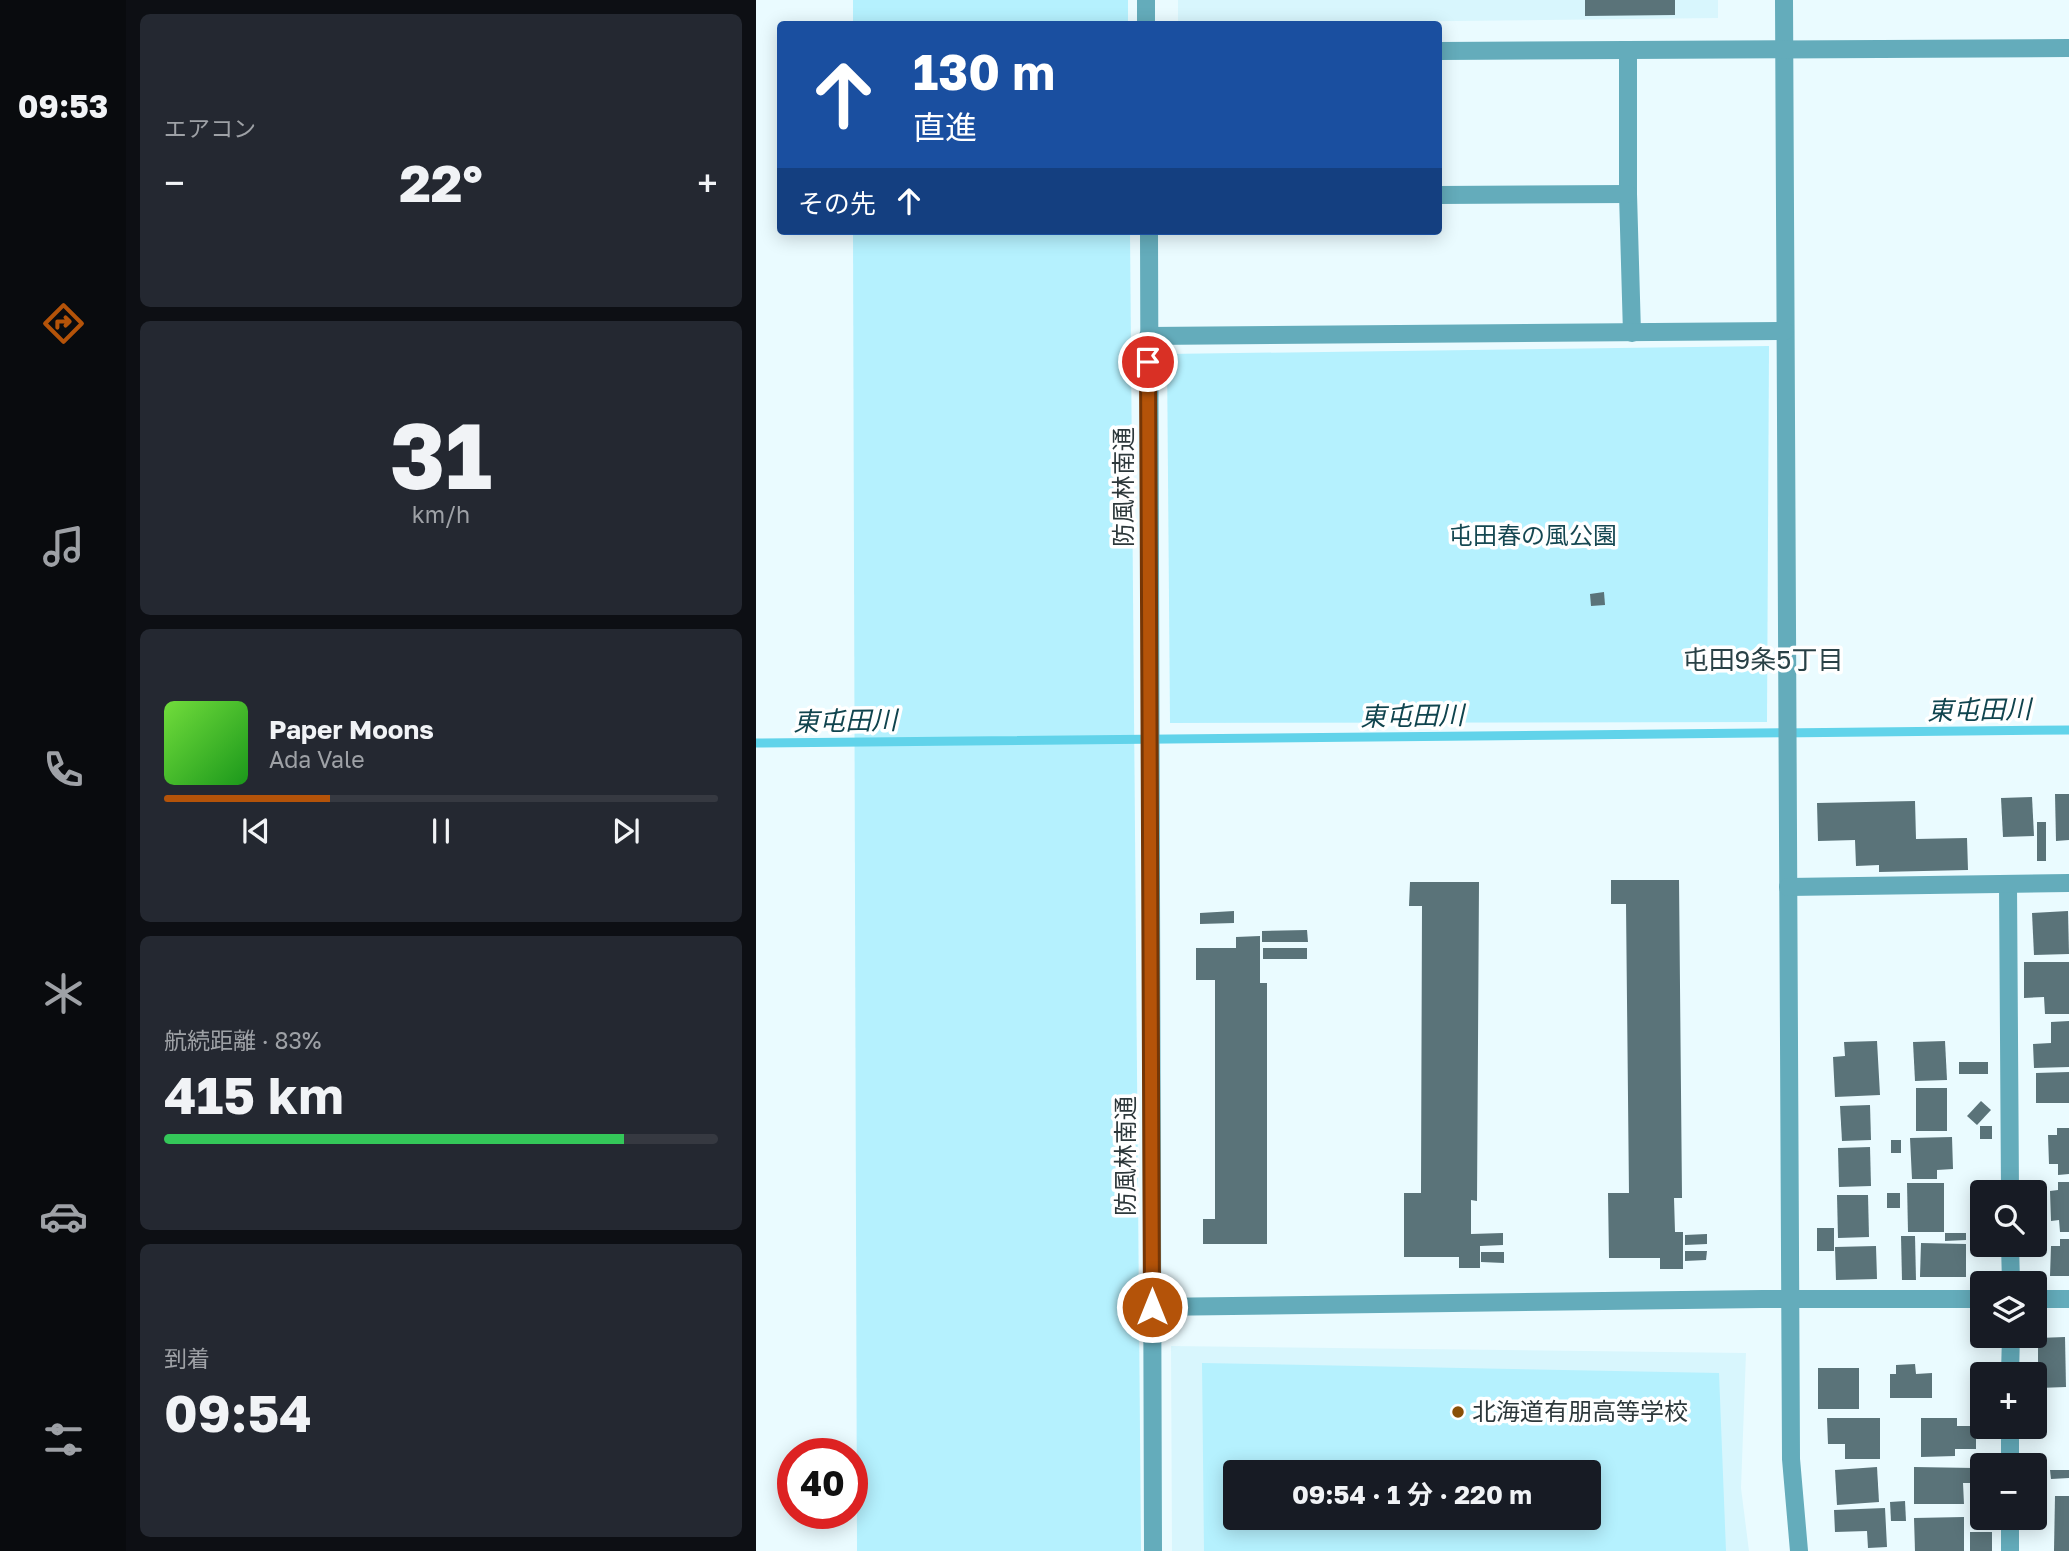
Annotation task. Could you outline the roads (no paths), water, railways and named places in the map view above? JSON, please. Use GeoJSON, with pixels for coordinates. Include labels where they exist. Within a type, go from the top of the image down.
{"type":"FeatureCollection","features":[{"type":"Feature","properties":{"kind":"street"},"geometry":{"type":"LineString","coordinates":[[1146,0],[1146,21]]}},
{"type":"Feature","properties":{"kind":"street"},"geometry":{"type":"LineString","coordinates":[[1784,0],[1791,1460],[1799,1551]]}},
{"type":"Feature","properties":{"kind":"street"},"geometry":{"type":"LineString","coordinates":[[1442,51],[2069,48]]}},
{"type":"Feature","properties":{"kind":"street"},"geometry":{"type":"LineString","coordinates":[[1628,50],[1632,332]]}},
{"type":"Feature","properties":{"kind":"street"},"geometry":{"type":"LineString","coordinates":[[1442,195],[1628,194]]}},
{"type":"Feature","properties":{"kind":"street","name":"防風林南通"},"geometry":{"type":"LineString","coordinates":[[1149,235],[1153,1551]]}},
{"type":"Feature","properties":{"kind":"street"},"geometry":{"type":"LineString","coordinates":[[1148,336],[1786,331]]}},
{"type":"Feature","properties":{"kind":"street"},"geometry":{"type":"LineString","coordinates":[[1788,887],[2069,883]]}},
{"type":"Feature","properties":{"kind":"street"},"geometry":{"type":"LineString","coordinates":[[2008,884],[2010,1180]]}},
{"type":"Feature","properties":{"kind":"street"},"geometry":{"type":"LineString","coordinates":[[1152,1307],[1970,1299]]}},
{"type":"Feature","properties":{"kind":"street"},"geometry":{"type":"LineString","coordinates":[[2047,1299],[2069,1299]]}},
{"type":"Feature","properties":{"kind":"street"},"geometry":{"type":"LineString","coordinates":[[2010,1530],[2010,1551]]}},
{"type":"Feature","properties":{"kind":"waterway","name":"東屯田川"},"geometry":{"type":"LineString","coordinates":[[756,743],[2069,730]]}},
{"type":"Feature","properties":{"kind":"place","name":"北海道有朋高等学校"},"geometry":{"type":"Point","coordinates":[1458,1412]}},
{"type":"Feature","properties":{"kind":"district","name":"屯田9条5丁目"},"geometry":{"type":"Point","coordinates":[1763,660]}},
{"type":"Feature","properties":{"kind":"park label","name":"屯田春の風公園"},"geometry":{"type":"Point","coordinates":[1533,536]}}]}
